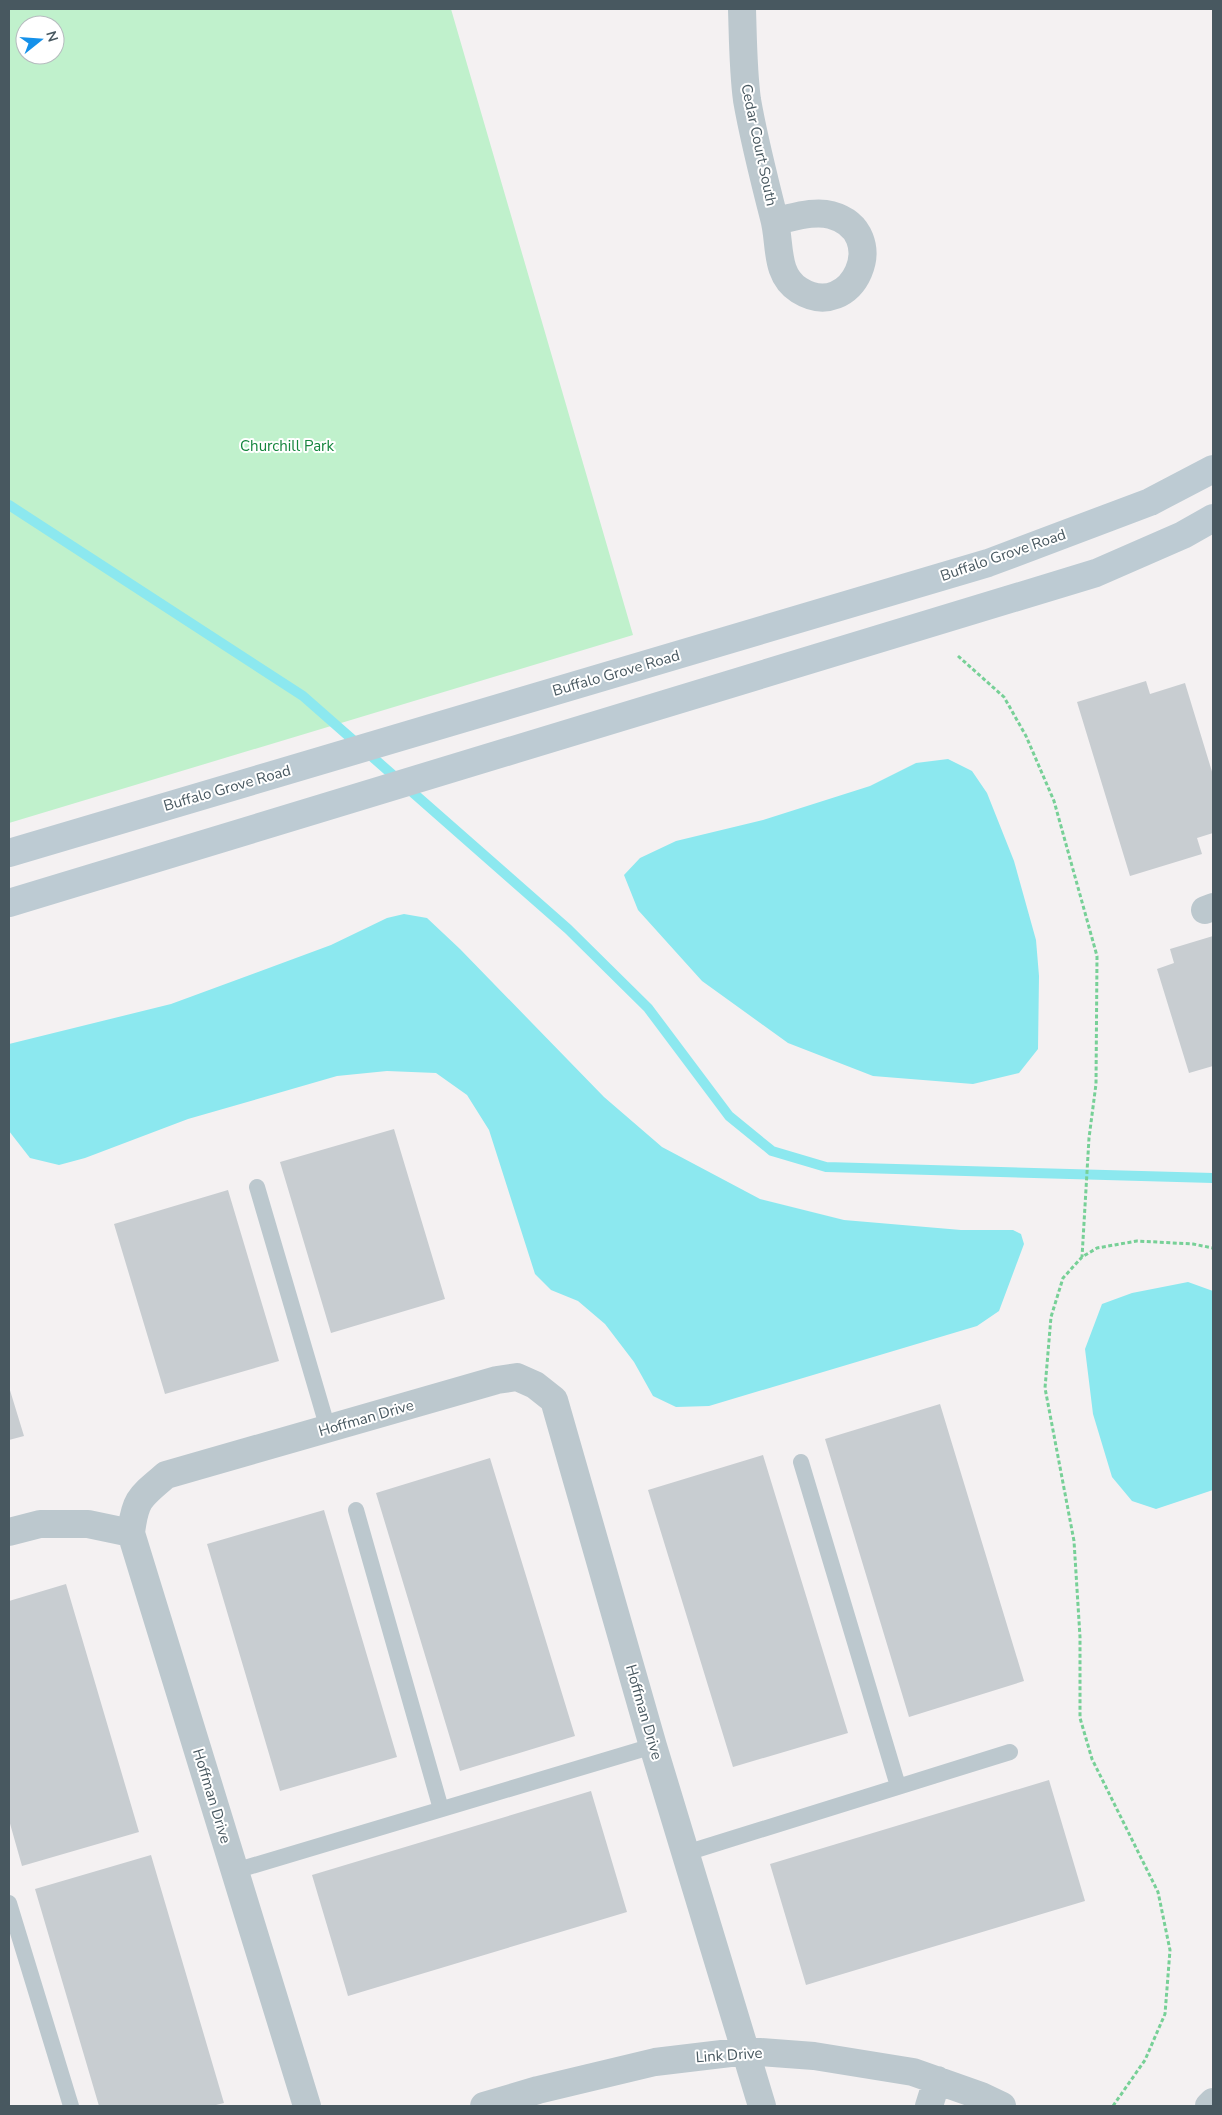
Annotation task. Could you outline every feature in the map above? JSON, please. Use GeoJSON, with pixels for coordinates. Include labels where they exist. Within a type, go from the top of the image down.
{"type":"FeatureCollection","features":[{"type":"Feature","properties":{"kind":"main road","name":"Buffalo Grove Road"},"geometry":{"type":"LineString","coordinates":[[9,853],[988,563],[1150,502],[1213,469]]}},
{"type":"Feature","properties":{"kind":"main road"},"geometry":{"type":"LineString","coordinates":[[9,903],[1096,573],[1184,535],[1213,518]]}},
{"type":"Feature","properties":{"kind":"street","name":"Cedar Court South"},"geometry":{"type":"LineString","coordinates":[[742,9],[747,99],[762,172],[775,221]]}},
{"type":"Feature","properties":{"kind":"street","name":"Hoffman Drive"},"geometry":{"type":"LineString","coordinates":[[307,2106],[131,1533],[134,1507],[146,1492],[166,1475],[497,1380],[517,1377],[535,1385],[554,1400],[653,1746],[747,2051],[762,2106]]}},
{"type":"Feature","properties":{"kind":"street"},"geometry":{"type":"LineString","coordinates":[[9,1532],[40,1524],[88,1524],[131,1533]]}},
{"type":"Feature","properties":{"kind":"street","name":"Link Drive"},"geometry":{"type":"LineString","coordinates":[[484,2106],[538,2090],[655,2062],[747,2051],[841,2060],[913,2072],[981,2096],[1002,2106]]}},
{"type":"Feature","properties":{"kind":"street"},"geometry":{"type":"LineString","coordinates":[[929,2106],[937,2080]]}},
{"type":"Feature","properties":{"kind":"street"},"geometry":{"type":"LineString","coordinates":[[1209,2106],[1213,2102]]}},
{"type":"Feature","properties":{"kind":"lane"},"geometry":{"type":"LineString","coordinates":[[257,1187],[328,1429]]}},
{"type":"Feature","properties":{"kind":"lane"},"geometry":{"type":"LineString","coordinates":[[801,1462],[898,1786]]}},
{"type":"Feature","properties":{"kind":"lane"},"geometry":{"type":"LineString","coordinates":[[356,1510],[441,1809]]}},
{"type":"Feature","properties":{"kind":"lane"},"geometry":{"type":"LineString","coordinates":[[235,1871],[653,1746]]}},
{"type":"Feature","properties":{"kind":"lane"},"geometry":{"type":"LineString","coordinates":[[686,1853],[1010,1752]]}},
{"type":"Feature","properties":{"kind":"lane"},"geometry":{"type":"LineString","coordinates":[[9,1903],[71,2106]]}},
{"type":"Feature","properties":{"kind":"path"},"geometry":{"type":"LineString","coordinates":[[958,656],[1004,697],[1026,736],[1054,801],[1097,956],[1096,1084],[1088,1152],[1082,1257]]}},
{"type":"Feature","properties":{"kind":"path"},"geometry":{"type":"LineString","coordinates":[[1113,2106],[1145,2060],[1166,2014],[1170,1950],[1158,1892],[1092,1759],[1080,1718],[1080,1637],[1074,1541],[1045,1388],[1051,1317],[1063,1278],[1082,1257],[1097,1248],[1137,1241],[1193,1244],[1213,1248]]}},
{"type":"Feature","properties":{"kind":"green space","name":"Churchill Park"},"geometry":{"type":"Polygon","coordinates":[[[9,9],[451,9],[633,635],[9,823],[9,9]]]}},
{"type":"Feature","properties":{"kind":"water"},"geometry":{"type":"Polygon","coordinates":[[[948,759],[972,771],[987,793],[1014,861],[1036,940],[1039,976],[1038,1049],[1019,1073],[973,1084],[873,1076],[788,1043],[702,981],[638,910],[624,875],[640,858],[676,841],[763,820],[870,786],[916,763],[948,759]]]}},
{"type":"Feature","properties":{"kind":"water"},"geometry":{"type":"Polygon","coordinates":[[[404,914],[427,918],[460,949],[604,1097],[662,1147],[760,1199],[844,1220],[961,1230],[1013,1230],[1021,1234],[1024,1244],[999,1311],[977,1326],[709,1406],[676,1407],[653,1396],[634,1362],[605,1324],[578,1301],[551,1290],[535,1274],[489,1130],[467,1095],[436,1073],[387,1071],[337,1076],[188,1119],[85,1158],[59,1165],[30,1158],[9,1131],[9,1044],[171,1004],[331,945],[387,918],[404,914]]]}},
{"type":"Feature","properties":{"kind":"water"},"geometry":{"type":"Polygon","coordinates":[[[1188,1282],[1213,1291],[1213,1490],[1156,1509],[1132,1501],[1112,1477],[1093,1414],[1085,1349],[1102,1304],[1132,1293],[1188,1282]]]}},
{"type":"Feature","properties":{"kind":"building"},"geometry":{"type":"Polygon","coordinates":[[[1146,681],[1150,694],[1185,683],[1213,775],[1213,833],[1197,838],[1202,854],[1130,876],[1077,702],[1146,681]]]}},
{"type":"Feature","properties":{"kind":"building"},"geometry":{"type":"Polygon","coordinates":[[[1213,936],[1213,1066],[1189,1073],[1157,969],[1174,963],[1170,949],[1213,936]]]}},
{"type":"Feature","properties":{"kind":"building"},"geometry":{"type":"Polygon","coordinates":[[[394,1129],[445,1299],[331,1333],[280,1162],[394,1129]]]}},
{"type":"Feature","properties":{"kind":"building"},"geometry":{"type":"Polygon","coordinates":[[[228,1190],[279,1361],[165,1394],[114,1224],[228,1190]]]}},
{"type":"Feature","properties":{"kind":"building"},"geometry":{"type":"Polygon","coordinates":[[[9,1387],[24,1436],[9,1440],[9,1387]]]}},
{"type":"Feature","properties":{"kind":"building"},"geometry":{"type":"Polygon","coordinates":[[[940,1404],[1024,1681],[909,1717],[825,1439],[940,1404]]]}},
{"type":"Feature","properties":{"kind":"building"},"geometry":{"type":"Polygon","coordinates":[[[763,1455],[848,1733],[733,1767],[648,1490],[763,1455]]]}},
{"type":"Feature","properties":{"kind":"building"},"geometry":{"type":"Polygon","coordinates":[[[490,1458],[575,1736],[460,1771],[376,1493],[490,1458]]]}},
{"type":"Feature","properties":{"kind":"building"},"geometry":{"type":"Polygon","coordinates":[[[324,1510],[397,1757],[280,1791],[207,1544],[324,1510]]]}},
{"type":"Feature","properties":{"kind":"building"},"geometry":{"type":"Polygon","coordinates":[[[66,1584],[139,1832],[22,1866],[9,1820],[9,1601],[66,1584]]]}},
{"type":"Feature","properties":{"kind":"building"},"geometry":{"type":"Polygon","coordinates":[[[1049,1780],[1085,1901],[806,1985],[770,1864],[1049,1780]]]}},
{"type":"Feature","properties":{"kind":"building"},"geometry":{"type":"Polygon","coordinates":[[[591,1791],[627,1912],[348,1996],[312,1875],[591,1791]]]}},
{"type":"Feature","properties":{"kind":"building"},"geometry":{"type":"Polygon","coordinates":[[[151,1855],[224,2103],[212,2106],[99,2106],[35,1889],[151,1855]]]}},
{"type":"Feature","properties":{"kind":"waterway"},"geometry":{"type":"LineString","coordinates":[[9,505],[303,696],[568,929],[648,1008],[729,1116],[772,1151],[826,1167],[1213,1178]]}}]}
